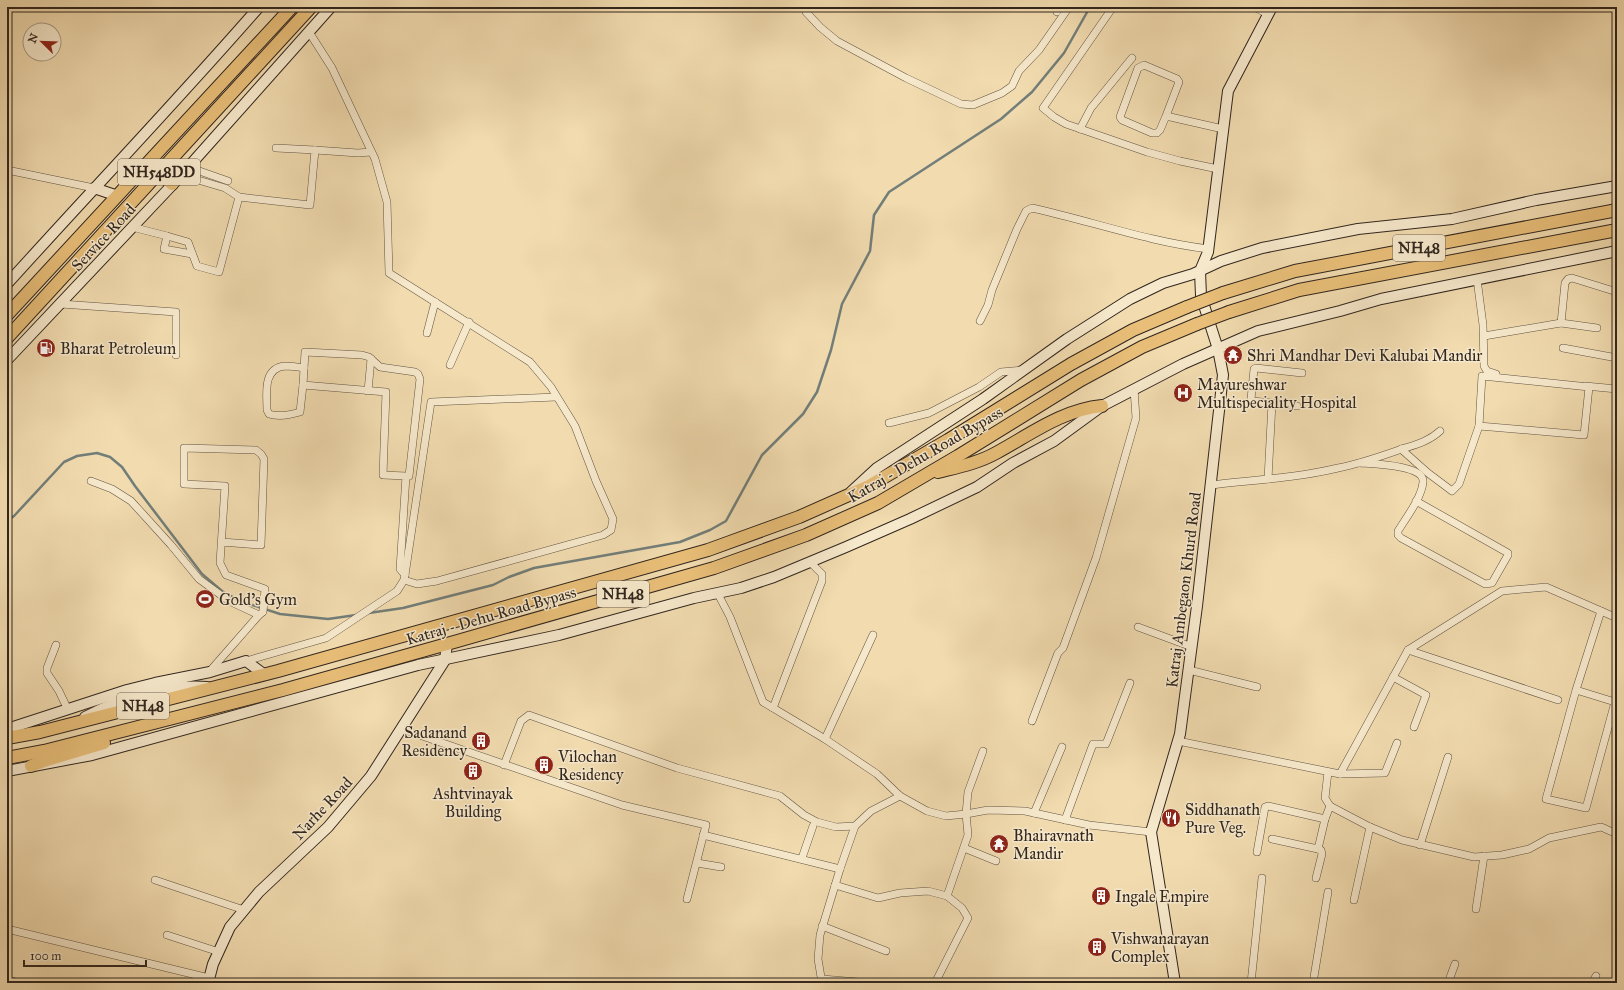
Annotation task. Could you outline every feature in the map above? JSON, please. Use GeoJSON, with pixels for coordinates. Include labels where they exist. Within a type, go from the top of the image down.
{"type":"FeatureCollection","features":[{"type":"Feature","properties":{"kind":"highway","name":"NH548DD"},"geometry":{"type":"LineString","coordinates":[[7,315],[292,7]]}},
{"type":"Feature","properties":{"kind":"highway","name":"NH548DD"},"geometry":{"type":"LineString","coordinates":[[7,338],[312,7]]}},
{"type":"Feature","properties":{"kind":"highway"},"geometry":{"type":"LineString","coordinates":[[159,172],[174,183]]}},
{"type":"Feature","properties":{"kind":"highway","name":"Katraj - Dehu Road Bypass"},"geometry":{"type":"LineString","coordinates":[[7,738],[72,724],[265,675],[708,550],[799,517],[869,486],[948,440],[1071,364],[1133,330],[1223,293],[1295,271],[1617,210]]}},
{"type":"Feature","properties":{"kind":"highway","name":"Katraj - Dehu Road Bypass"},"geometry":{"type":"LineString","coordinates":[[7,758],[44,751],[283,690],[721,566],[813,532],[878,503],[1081,380],[1142,347],[1230,312],[1299,290],[1617,230]]}},
{"type":"Feature","properties":{"kind":"highway"},"geometry":{"type":"LineString","coordinates":[[928,474],[966,466],[995,454],[1049,422],[1085,408],[1102,406]]}},
{"type":"Feature","properties":{"kind":"highway"},"geometry":{"type":"LineString","coordinates":[[31,766],[130,734],[143,726]]}},
{"type":"Feature","properties":{"kind":"street"},"geometry":{"type":"LineString","coordinates":[[7,284],[208,66],[259,7]]}},
{"type":"Feature","properties":{"kind":"street","name":"Service Road"},"geometry":{"type":"LineString","coordinates":[[7,360],[174,183],[332,7]]}},
{"type":"Feature","properties":{"kind":"street"},"geometry":{"type":"LineString","coordinates":[[804,7],[806,12],[820,27],[837,41],[906,78],[954,101],[961,104],[973,105],[1002,94],[1012,86],[1019,70],[1039,50],[1069,7]]}},
{"type":"Feature","properties":{"kind":"street"},"geometry":{"type":"LineString","coordinates":[[1113,7],[1043,108],[1066,124],[1080,129],[1154,154],[1218,169]]}},
{"type":"Feature","properties":{"kind":"street"},"geometry":{"type":"LineString","coordinates":[[1200,271],[1209,249],[1228,91],[1270,11],[1254,7]]}},
{"type":"Feature","properties":{"kind":"street"},"geometry":{"type":"LineString","coordinates":[[309,32],[332,68],[371,152],[387,202],[389,273],[469,322],[530,362],[551,387],[575,426],[596,481],[613,519],[611,530],[603,535],[437,581],[417,584],[404,578],[400,569],[406,476]]}},
{"type":"Feature","properties":{"kind":"street"},"geometry":{"type":"LineString","coordinates":[[1080,129],[1091,108],[1132,58]]}},
{"type":"Feature","properties":{"kind":"street"},"geometry":{"type":"LineString","coordinates":[[1144,65],[1177,79],[1179,82],[1166,116],[1160,130],[1157,133],[1122,120],[1120,117],[1140,66],[1144,65]]}},
{"type":"Feature","properties":{"kind":"street"},"geometry":{"type":"LineString","coordinates":[[1166,116],[1223,129]]}},
{"type":"Feature","properties":{"kind":"street"},"geometry":{"type":"LineString","coordinates":[[276,148],[358,153],[371,152]]}},
{"type":"Feature","properties":{"kind":"street"},"geometry":{"type":"LineString","coordinates":[[174,183],[188,177],[225,188],[239,197],[310,205],[315,150]]}},
{"type":"Feature","properties":{"kind":"street"},"geometry":{"type":"LineString","coordinates":[[188,167],[228,180]]}},
{"type":"Feature","properties":{"kind":"street"},"geometry":{"type":"LineString","coordinates":[[7,170],[94,188],[118,196]]}},
{"type":"Feature","properties":{"kind":"street"},"geometry":{"type":"LineString","coordinates":[[848,495],[877,468],[983,399],[1078,332],[1130,299],[1163,283],[1200,271],[1221,261],[1262,248],[1358,229],[1452,219],[1536,200],[1617,186]]}},
{"type":"Feature","properties":{"kind":"street"},"geometry":{"type":"LineString","coordinates":[[132,227],[188,242],[197,266],[219,272],[239,197]]}},
{"type":"Feature","properties":{"kind":"street"},"geometry":{"type":"LineString","coordinates":[[980,321],[988,305],[992,290],[1017,229],[1026,211],[1032,208],[1143,236],[1191,247],[1209,249]]}},
{"type":"Feature","properties":{"kind":"street"},"geometry":{"type":"LineString","coordinates":[[167,236],[164,249],[192,254]]}},
{"type":"Feature","properties":{"kind":"street"},"geometry":{"type":"LineString","coordinates":[[7,772],[92,755],[418,665],[559,635],[687,600],[718,594],[774,577],[910,519],[978,487],[1013,462],[1054,441],[1102,406],[1183,364],[1265,330],[1340,311],[1381,298],[1617,251]]}},
{"type":"Feature","properties":{"kind":"street","name":"Katraj Ambegaon Khurd Road"},"geometry":{"type":"LineString","coordinates":[[1152,832],[1178,741],[1192,647],[1223,375],[1218,349],[1201,296],[1200,271]]}},
{"type":"Feature","properties":{"kind":"street"},"geometry":{"type":"LineString","coordinates":[[1561,323],[1565,283],[1568,279],[1572,278],[1617,292]]}},
{"type":"Feature","properties":{"kind":"street"},"geometry":{"type":"LineString","coordinates":[[1478,279],[1484,336],[1484,366],[1487,371],[1493,374],[1565,380],[1589,387]]}},
{"type":"Feature","properties":{"kind":"street"},"geometry":{"type":"LineString","coordinates":[[427,333],[435,302]]}},
{"type":"Feature","properties":{"kind":"street"},"geometry":{"type":"LineString","coordinates":[[61,304],[176,312],[176,355]]}},
{"type":"Feature","properties":{"kind":"street"},"geometry":{"type":"LineString","coordinates":[[450,366],[469,322]]}},
{"type":"Feature","properties":{"kind":"street"},"geometry":{"type":"LineString","coordinates":[[1484,336],[1561,323],[1597,328]]}},
{"type":"Feature","properties":{"kind":"street"},"geometry":{"type":"LineString","coordinates":[[1563,348],[1617,358]]}},
{"type":"Feature","properties":{"kind":"street"},"geometry":{"type":"LineString","coordinates":[[303,384],[386,392],[383,475],[409,476],[420,379],[418,374],[415,372],[380,367],[369,357],[362,355],[305,352],[304,368],[303,384],[300,412],[292,414],[269,414],[267,410],[267,382],[269,376],[284,366],[304,368]]}},
{"type":"Feature","properties":{"kind":"street"},"geometry":{"type":"LineString","coordinates":[[368,391],[371,359]]}},
{"type":"Feature","properties":{"kind":"street"},"geometry":{"type":"LineString","coordinates":[[1297,406],[1253,401],[1251,399],[1254,369],[1302,373]]}},
{"type":"Feature","properties":{"kind":"street"},"geometry":{"type":"LineString","coordinates":[[889,423],[929,413],[979,387],[1001,372],[1023,370]]}},
{"type":"Feature","properties":{"kind":"street"},"geometry":{"type":"LineString","coordinates":[[1401,449],[1428,473],[1452,491],[1459,484],[1479,426],[1482,376],[1617,389]]}},
{"type":"Feature","properties":{"kind":"street"},"geometry":{"type":"LineString","coordinates":[[1479,426],[1584,435],[1589,387]]}},
{"type":"Feature","properties":{"kind":"street"},"geometry":{"type":"LineString","coordinates":[[1032,721],[1058,653],[1063,648],[1096,558],[1136,418],[1134,389]]}},
{"type":"Feature","properties":{"kind":"street"},"geometry":{"type":"LineString","coordinates":[[7,729],[68,710],[210,672],[326,638],[397,591],[404,578],[431,402],[556,397]]}},
{"type":"Feature","properties":{"kind":"street"},"geometry":{"type":"LineString","coordinates":[[1268,479],[1272,403]]}},
{"type":"Feature","properties":{"kind":"street"},"geometry":{"type":"LineString","coordinates":[[1211,485],[1297,476],[1360,463],[1432,438],[1440,431]]}},
{"type":"Feature","properties":{"kind":"street"},"geometry":{"type":"LineString","coordinates":[[210,672],[261,614],[265,589],[226,575],[220,563],[221,542],[225,486],[184,484],[184,448],[256,450],[264,459],[261,545],[221,542]]}},
{"type":"Feature","properties":{"kind":"street"},"geometry":{"type":"LineString","coordinates":[[1360,463],[1408,468],[1419,474],[1423,478],[1423,482],[1416,501],[1398,531],[1398,535],[1485,584],[1492,583],[1508,556],[1508,553],[1416,501]]}},
{"type":"Feature","properties":{"kind":"street"},"geometry":{"type":"LineString","coordinates":[[91,480],[112,489],[131,501],[171,545],[199,579],[229,601],[261,614]]}},
{"type":"Feature","properties":{"kind":"street"},"geometry":{"type":"LineString","coordinates":[[772,708],[822,581],[822,574],[810,562]]}},
{"type":"Feature","properties":{"kind":"street"},"geometry":{"type":"LineString","coordinates":[[1340,774],[1408,650],[1502,591],[1546,588],[1601,611],[1617,616]]}},
{"type":"Feature","properties":{"kind":"street"},"geometry":{"type":"LineString","coordinates":[[718,594],[730,617],[763,702],[825,739],[877,774],[900,796],[927,811],[946,816],[988,810],[1025,811],[1090,825],[1152,832],[1175,983]]}},
{"type":"Feature","properties":{"kind":"street"},"geometry":{"type":"LineString","coordinates":[[1576,690],[1615,702],[1586,808],[1546,798],[1576,690],[1601,611]]}},
{"type":"Feature","properties":{"kind":"street"},"geometry":{"type":"LineString","coordinates":[[1138,628],[1192,647]]}},
{"type":"Feature","properties":{"kind":"street"},"geometry":{"type":"LineString","coordinates":[[825,739],[873,635]]}},
{"type":"Feature","properties":{"kind":"street","name":"Narhe Road"},"geometry":{"type":"LineString","coordinates":[[208,980],[213,964],[230,927],[259,892],[328,827],[371,776],[445,660],[446,644]]}},
{"type":"Feature","properties":{"kind":"street"},"geometry":{"type":"LineString","coordinates":[[56,645],[47,668],[47,673],[59,691],[68,710]]}},
{"type":"Feature","properties":{"kind":"street"},"geometry":{"type":"LineString","coordinates":[[1408,650],[1558,700]]}},
{"type":"Feature","properties":{"kind":"street"},"geometry":{"type":"LineString","coordinates":[[246,661],[265,675]]}},
{"type":"Feature","properties":{"kind":"street"},"geometry":{"type":"LineString","coordinates":[[1188,670],[1257,687]]}},
{"type":"Feature","properties":{"kind":"street"},"geometry":{"type":"LineString","coordinates":[[1393,678],[1426,695],[1414,727]]}},
{"type":"Feature","properties":{"kind":"street"},"geometry":{"type":"LineString","coordinates":[[1065,820],[1093,744],[1106,744],[1130,682]]}},
{"type":"Feature","properties":{"kind":"street"},"geometry":{"type":"LineString","coordinates":[[72,724],[134,692],[188,686],[213,688]]}},
{"type":"Feature","properties":{"kind":"street"},"geometry":{"type":"LineString","coordinates":[[504,765],[522,721],[529,715],[677,768],[780,796],[804,815],[817,822],[836,827],[855,826]]}},
{"type":"Feature","properties":{"kind":"street"},"geometry":{"type":"LineString","coordinates":[[402,729],[622,806],[706,825],[687,899]]}},
{"type":"Feature","properties":{"kind":"street"},"geometry":{"type":"LineString","coordinates":[[1178,741],[1340,774],[1385,773],[1397,743]]}},
{"type":"Feature","properties":{"kind":"street"},"geometry":{"type":"LineString","coordinates":[[1034,813],[1062,747]]}},
{"type":"Feature","properties":{"kind":"street"},"geometry":{"type":"LineString","coordinates":[[947,896],[968,836],[966,814],[968,792],[983,751]]}},
{"type":"Feature","properties":{"kind":"street"},"geometry":{"type":"LineString","coordinates":[[1420,845],[1448,757]]}},
{"type":"Feature","properties":{"kind":"street"},"geometry":{"type":"LineString","coordinates":[[1328,772],[1325,798],[1330,806],[1370,827],[1402,840],[1474,857],[1502,855],[1529,849],[1550,838],[1601,827],[1607,828],[1610,832],[1617,832]]}},
{"type":"Feature","properties":{"kind":"street"},"geometry":{"type":"LineString","coordinates":[[870,983],[822,981],[818,947],[822,926],[855,826],[871,811],[900,796]]}},
{"type":"Feature","properties":{"kind":"street"},"geometry":{"type":"LineString","coordinates":[[1257,852],[1265,806],[1325,820]]}},
{"type":"Feature","properties":{"kind":"street"},"geometry":{"type":"LineString","coordinates":[[1318,849],[1330,806]]}},
{"type":"Feature","properties":{"kind":"street"},"geometry":{"type":"LineString","coordinates":[[802,858],[813,826]]}},
{"type":"Feature","properties":{"kind":"street"},"geometry":{"type":"LineString","coordinates":[[1354,900],[1370,827]]}},
{"type":"Feature","properties":{"kind":"street"},"geometry":{"type":"LineString","coordinates":[[703,835],[840,868]]}},
{"type":"Feature","properties":{"kind":"street"},"geometry":{"type":"LineString","coordinates":[[1272,839],[1321,850],[1322,854],[1316,878]]}},
{"type":"Feature","properties":{"kind":"street"},"geometry":{"type":"LineString","coordinates":[[964,848],[996,861]]}},
{"type":"Feature","properties":{"kind":"street"},"geometry":{"type":"LineString","coordinates":[[1476,908],[1484,856]]}},
{"type":"Feature","properties":{"kind":"street"},"geometry":{"type":"LineString","coordinates":[[697,863],[721,868]]}},
{"type":"Feature","properties":{"kind":"street"},"geometry":{"type":"LineString","coordinates":[[1251,983],[1262,878]]}},
{"type":"Feature","properties":{"kind":"street"},"geometry":{"type":"LineString","coordinates":[[155,880],[244,910]]}},
{"type":"Feature","properties":{"kind":"street"},"geometry":{"type":"LineString","coordinates":[[835,885],[878,898],[900,893],[928,891],[947,896],[962,908],[968,918],[935,983]]}},
{"type":"Feature","properties":{"kind":"street"},"geometry":{"type":"LineString","coordinates":[[1313,983],[1328,892]]}},
{"type":"Feature","properties":{"kind":"street"},"geometry":{"type":"LineString","coordinates":[[822,926],[886,951]]}},
{"type":"Feature","properties":{"kind":"street"},"geometry":{"type":"LineString","coordinates":[[7,929],[208,980]]}},
{"type":"Feature","properties":{"kind":"street"},"geometry":{"type":"LineString","coordinates":[[167,935],[219,952]]}},
{"type":"Feature","properties":{"kind":"street"},"geometry":{"type":"LineString","coordinates":[[1448,983],[1455,964]]}},
{"type":"Feature","properties":{"kind":"street"},"geometry":{"type":"LineString","coordinates":[[1592,983],[1596,976]]}},
{"type":"Feature","properties":{"kind":"street"},"geometry":{"type":"LineString","coordinates":[[7,980],[20,983]]}},
{"type":"Feature","properties":{"kind":"waterway"},"geometry":{"type":"LineString","coordinates":[[369,613],[403,608],[493,585],[509,577],[534,568],[680,542],[710,530],[726,521],[762,455],[803,414],[817,392],[831,350],[842,304],[870,251],[874,215],[889,192],[1001,119],[1032,92],[1064,53],[1090,7]]}},
{"type":"Feature","properties":{"kind":"waterway"},"geometry":{"type":"LineString","coordinates":[[7,521],[14,516],[64,462],[77,456],[97,453],[110,457],[122,467],[202,574],[222,591],[240,601],[280,614],[328,619],[356,615]]}},
{"type":"Feature","properties":{"kind":"place","name":"Bharat Petroleum"},"geometry":{"type":"Point","coordinates":[46,348]}},
{"type":"Feature","properties":{"kind":"place","name":"Shri Mandhar Devi Kalubai Mandir"},"geometry":{"type":"Point","coordinates":[1233,355]}},
{"type":"Feature","properties":{"kind":"place","name":"Mayureshwar Multispeciality Hospital"},"geometry":{"type":"Point","coordinates":[1183,393]}},
{"type":"Feature","properties":{"kind":"place","name":"Gold's Gym"},"geometry":{"type":"Point","coordinates":[205,599]}},
{"type":"Feature","properties":{"kind":"place","name":"Sadanand Residency"},"geometry":{"type":"Point","coordinates":[481,741]}},
{"type":"Feature","properties":{"kind":"place","name":"Vilochan Residency"},"geometry":{"type":"Point","coordinates":[544,765]}},
{"type":"Feature","properties":{"kind":"place","name":"Ashtvinayak Building"},"geometry":{"type":"Point","coordinates":[473,771]}},
{"type":"Feature","properties":{"kind":"place","name":"Siddhanath Pure Veg."},"geometry":{"type":"Point","coordinates":[1171,818]}},
{"type":"Feature","properties":{"kind":"place","name":"Bhairavnath Mandir"},"geometry":{"type":"Point","coordinates":[999,844]}},
{"type":"Feature","properties":{"kind":"place","name":"Ingale Empire"},"geometry":{"type":"Point","coordinates":[1101,896]}},
{"type":"Feature","properties":{"kind":"place","name":"Vishwanarayan Complex"},"geometry":{"type":"Point","coordinates":[1097,947]}}]}
